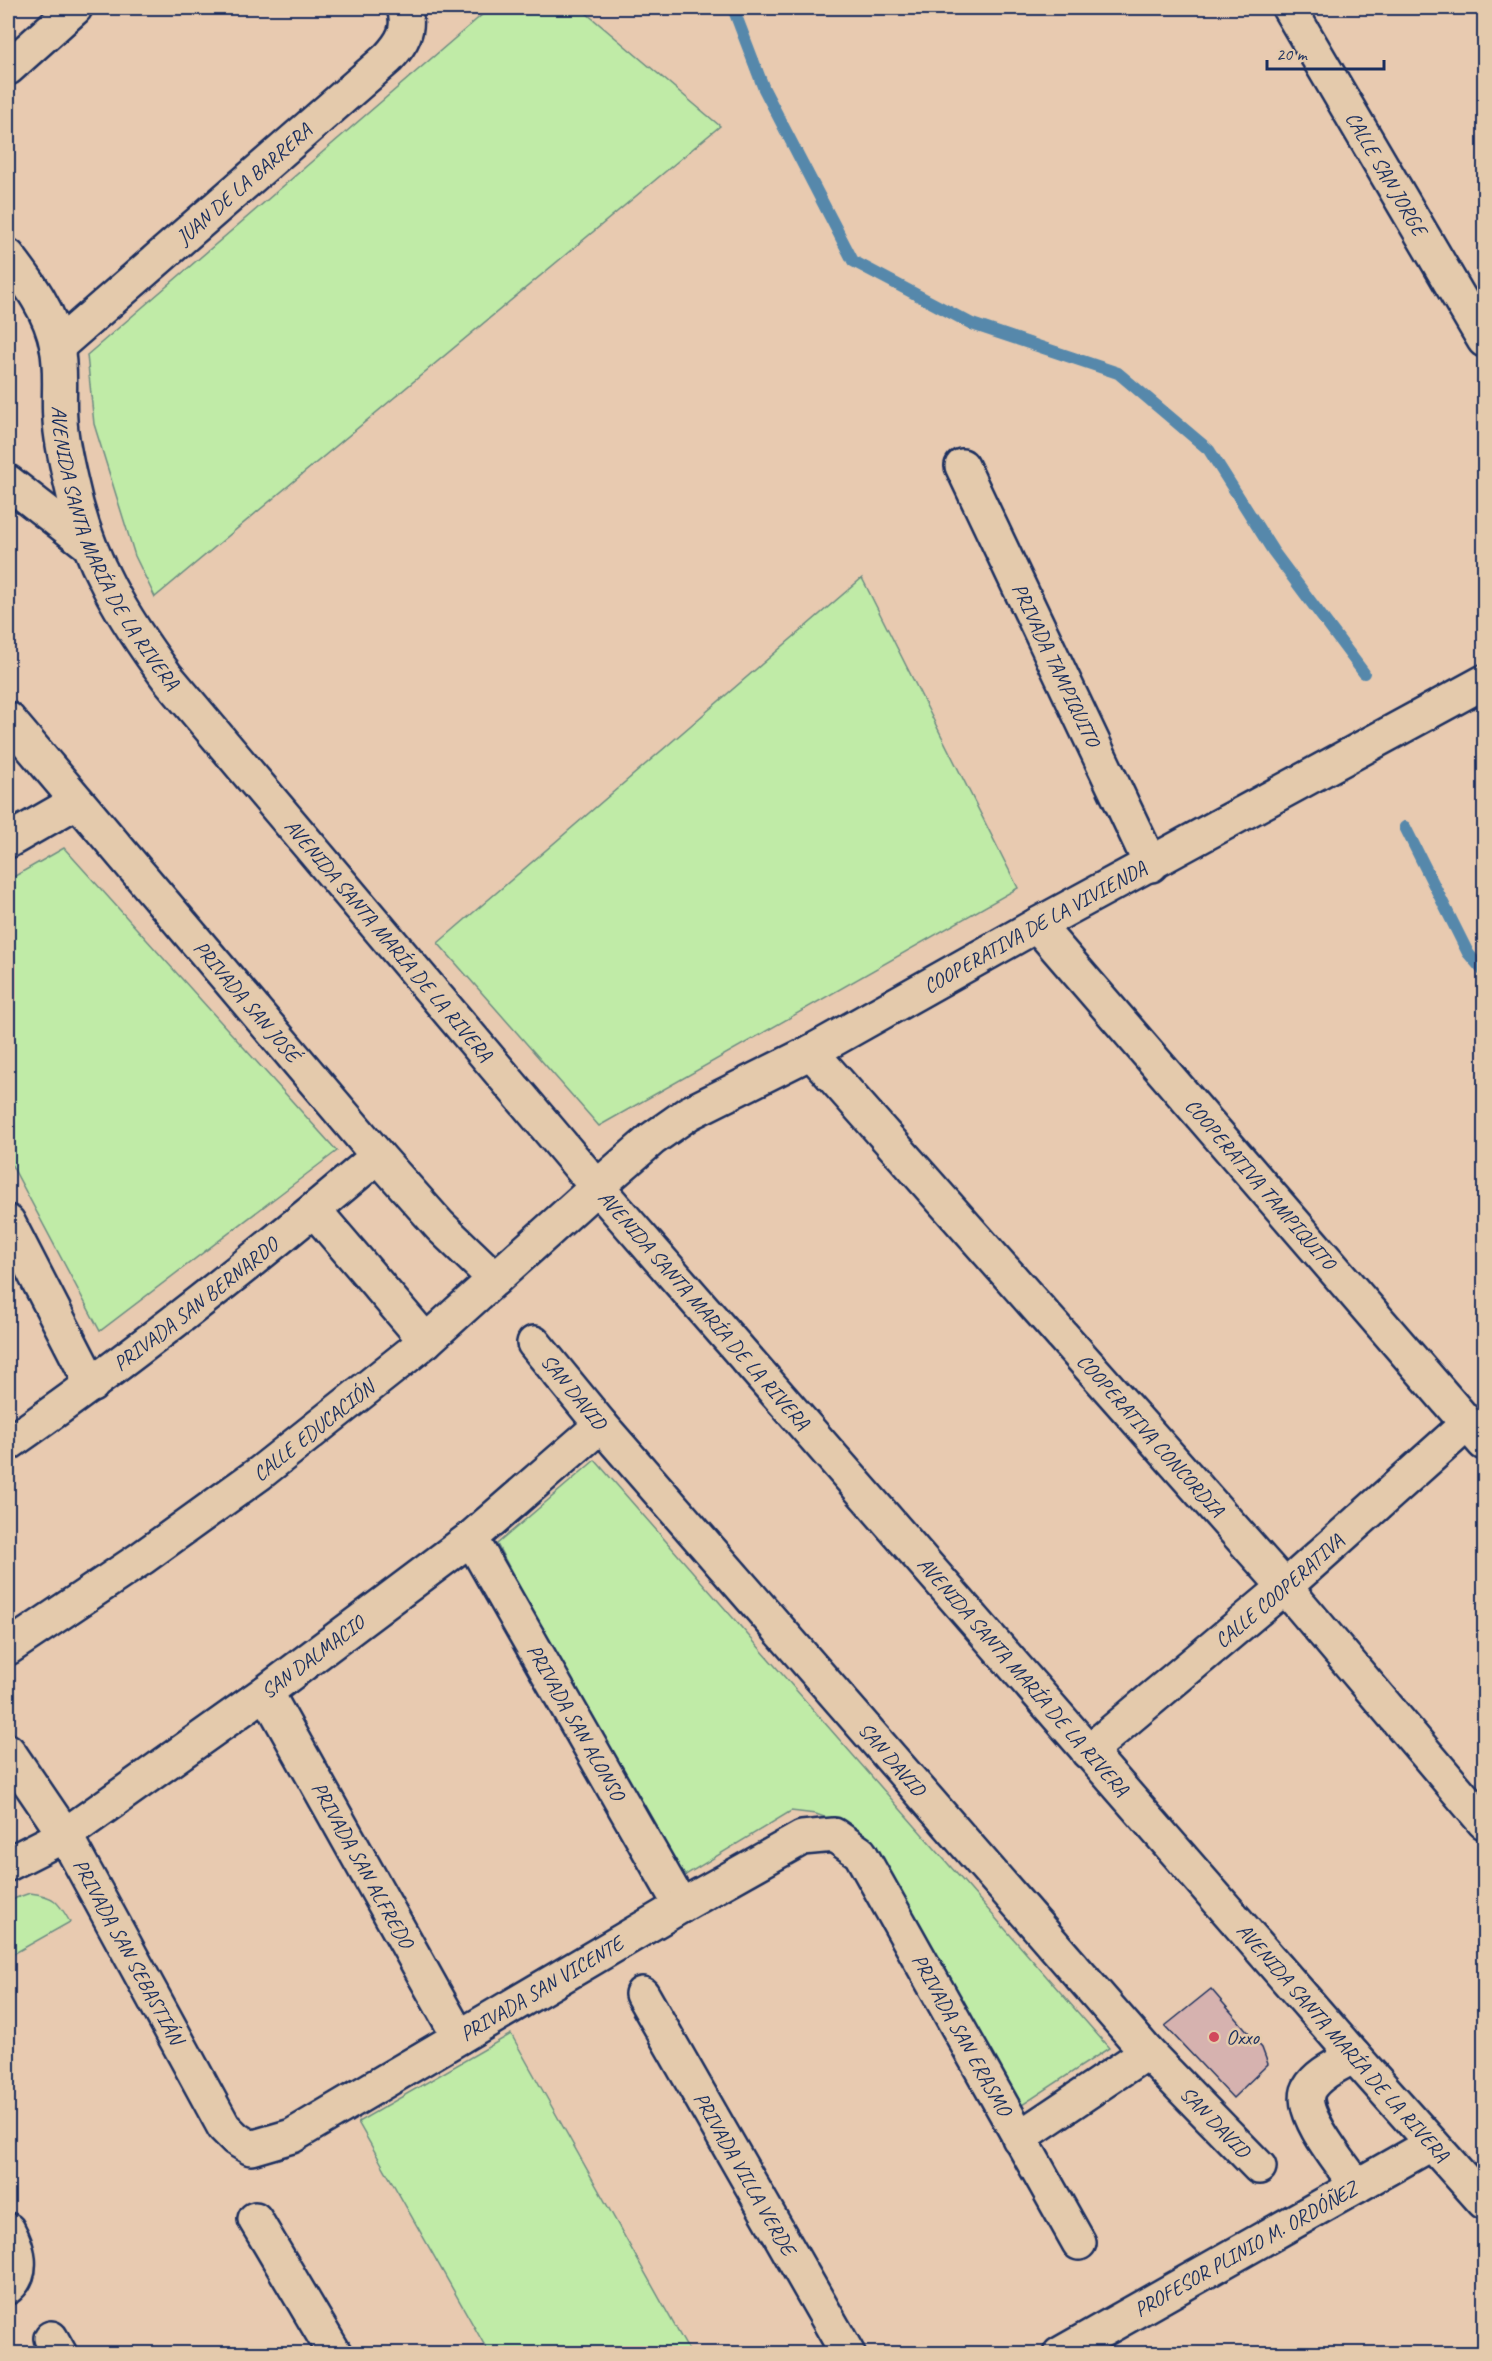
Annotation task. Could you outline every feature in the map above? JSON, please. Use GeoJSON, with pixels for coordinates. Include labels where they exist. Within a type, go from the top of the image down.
{"type":"FeatureCollection","features":[{"type":"Feature","properties":{"kind":"street"},"geometry":{"type":"LineString","coordinates":[[8,68],[75,8]]}},
{"type":"Feature","properties":{"kind":"street","name":"JUAN DE LA BARRERA"},"geometry":{"type":"LineString","coordinates":[[57,347],[388,58],[400,44],[407,28],[404,8]]}},
{"type":"Feature","properties":{"kind":"street","name":"CALLE SAN JORGE"},"geometry":{"type":"LineString","coordinates":[[1289,8],[1485,340]]}},
{"type":"Feature","properties":{"kind":"street","name":"AVENIDA SANTA MARÍA DE LA RIVERA"},"geometry":{"type":"LineString","coordinates":[[8,256],[31,286],[45,312],[57,347],[60,423],[72,490],[89,545],[112,597],[167,677],[597,1187],[1088,1752],[1431,2144],[1485,2202]]}},
{"type":"Feature","properties":{"kind":"street","name":"PRIVADA TAMPIQUITO"},"geometry":{"type":"LineString","coordinates":[[962,466],[1151,865]]}},
{"type":"Feature","properties":{"kind":"street"},"geometry":{"type":"LineString","coordinates":[[8,482],[89,545]]}},
{"type":"Feature","properties":{"kind":"street","name":"COOPERATIVA DE LA VIVIENDA"},"geometry":{"type":"LineString","coordinates":[[597,1187],[652,1139],[689,1113],[811,1052],[1038,924],[1151,865],[1485,682]]}},
{"type":"Feature","properties":{"kind":"street","name":"PRIVADA SAN JOSÉ"},"geometry":{"type":"LineString","coordinates":[[8,719],[378,1156],[440,1226],[495,1279]]}},
{"type":"Feature","properties":{"kind":"street"},"geometry":{"type":"LineString","coordinates":[[8,841],[76,802]]}},
{"type":"Feature","properties":{"kind":"street","name":"COOPERATIVA TAMPIQUITO"},"geometry":{"type":"LineString","coordinates":[[1038,924],[1476,1434]]}},
{"type":"Feature","properties":{"kind":"street","name":"COOPERATIVA CONCORDIA"},"geometry":{"type":"LineString","coordinates":[[811,1052],[1285,1587],[1485,1822]]}},
{"type":"Feature","properties":{"kind":"street","name":"PRIVADA SAN BERNARDO"},"geometry":{"type":"LineString","coordinates":[[8,1444],[92,1385],[314,1210],[378,1156]]}},
{"type":"Feature","properties":{"kind":"street","name":"CALLE EDUCACIÓN"},"geometry":{"type":"LineString","coordinates":[[8,1648],[142,1558],[260,1473],[426,1341],[597,1187]]}},
{"type":"Feature","properties":{"kind":"street"},"geometry":{"type":"LineString","coordinates":[[314,1210],[426,1341]]}},
{"type":"Feature","properties":{"kind":"street"},"geometry":{"type":"LineString","coordinates":[[8,1222],[92,1385]]}},
{"type":"Feature","properties":{"kind":"street","name":"SAN DAVID"},"geometry":{"type":"LineString","coordinates":[[534,1344],[601,1425],[1147,2052],[1259,2167]]}},
{"type":"Feature","properties":{"kind":"street","name":"SAN DALMACIO"},"geometry":{"type":"LineString","coordinates":[[8,1864],[65,1836],[266,1692],[471,1538],[601,1425]]}},
{"type":"Feature","properties":{"kind":"street","name":"CALLE COOPERATIVA"},"geometry":{"type":"LineString","coordinates":[[1088,1752],[1285,1587],[1476,1434]]}},
{"type":"Feature","properties":{"kind":"street","name":"PRIVADA SAN ALONSO"},"geometry":{"type":"LineString","coordinates":[[471,1538],[681,1906]]}},
{"type":"Feature","properties":{"kind":"street","name":"PRIVADA SAN ALFREDO"},"geometry":{"type":"LineString","coordinates":[[266,1692],[459,2037]]}},
{"type":"Feature","properties":{"kind":"street","name":"PRIVADA SAN SEBASTIÁN"},"geometry":{"type":"LineString","coordinates":[[8,1751],[65,1836],[224,2127],[236,2139],[251,2148]]}},
{"type":"Feature","properties":{"kind":"street","name":"PRIVADA SAN VICENTE"},"geometry":{"type":"LineString","coordinates":[[251,2148],[292,2136],[681,1906],[802,1838],[834,1835]]}},
{"type":"Feature","properties":{"kind":"street","name":"PRIVADA SAN ERASMO"},"geometry":{"type":"LineString","coordinates":[[834,1835],[860,1853],[1079,2243]]}},
{"type":"Feature","properties":{"kind":"street","name":"PRIVADA VILLA VERDE"},"geometry":{"type":"LineString","coordinates":[[642,1994],[848,2354]]}},
{"type":"Feature","properties":{"kind":"street"},"geometry":{"type":"LineString","coordinates":[[1019,2138],[1147,2052]]}},
{"type":"Feature","properties":{"kind":"street"},"geometry":{"type":"LineString","coordinates":[[1354,2056],[1321,2075],[1309,2089],[1306,2101],[1310,2117],[1357,2186]]}},
{"type":"Feature","properties":{"kind":"street","name":"PROFESOR PLINIO M. ORDÓÑEZ"},"geometry":{"type":"LineString","coordinates":[[1060,2354],[1431,2144]]}},
{"type":"Feature","properties":{"kind":"street"},"geometry":{"type":"LineString","coordinates":[[255,2219],[336,2354]]}},
{"type":"Feature","properties":{"kind":"street"},"geometry":{"type":"LineString","coordinates":[[8,2230],[18,2258],[13,2281]]}},
{"type":"Feature","properties":{"kind":"green space"},"geometry":{"type":"Polygon","coordinates":[[[490,8],[580,8],[720,126],[155,597],[135,556],[94,424],[87,355],[490,8]]]}},
{"type":"Feature","properties":{"kind":"green space"},"geometry":{"type":"Polygon","coordinates":[[[862,578],[1018,888],[599,1126],[438,943],[862,578]]]}},
{"type":"Feature","properties":{"kind":"green space"},"geometry":{"type":"Polygon","coordinates":[[[64,848],[337,1151],[100,1331],[8,1158],[8,880],[64,848]]]}},
{"type":"Feature","properties":{"kind":"green space"},"geometry":{"type":"Polygon","coordinates":[[[595,1460],[1109,2048],[1016,2109],[841,1823],[816,1814],[791,1811],[684,1876],[666,1867],[497,1544],[595,1460]]]}},
{"type":"Feature","properties":{"kind":"green space"},"geometry":{"type":"Polygon","coordinates":[[[30,1893],[50,1898],[62,1909],[70,1922],[8,1957],[8,1905],[16,1898],[30,1893]]]}},
{"type":"Feature","properties":{"kind":"green space"},"geometry":{"type":"Polygon","coordinates":[[[511,2034],[690,2353],[489,2353],[358,2122],[511,2034]]]}},
{"type":"Feature","properties":{"kind":"building","name":"Oxxo"},"geometry":{"type":"Polygon","coordinates":[[[1211,1989],[1262,2048],[1268,2064],[1233,2098],[1165,2026],[1211,1989]]]}},
{"type":"Feature","properties":{"kind":"waterway"},"geometry":{"type":"LineString","coordinates":[[733,8],[764,89],[853,261],[972,324],[1118,373],[1209,450],[1273,551],[1364,673]]}},
{"type":"Feature","properties":{"kind":"waterway"},"geometry":{"type":"LineString","coordinates":[[1405,827],[1468,953],[1484,972]]}},
{"type":"Feature","properties":{"kind":"place","name":"Oxxo"},"geometry":{"type":"Point","coordinates":[1214,2037]}}]}
